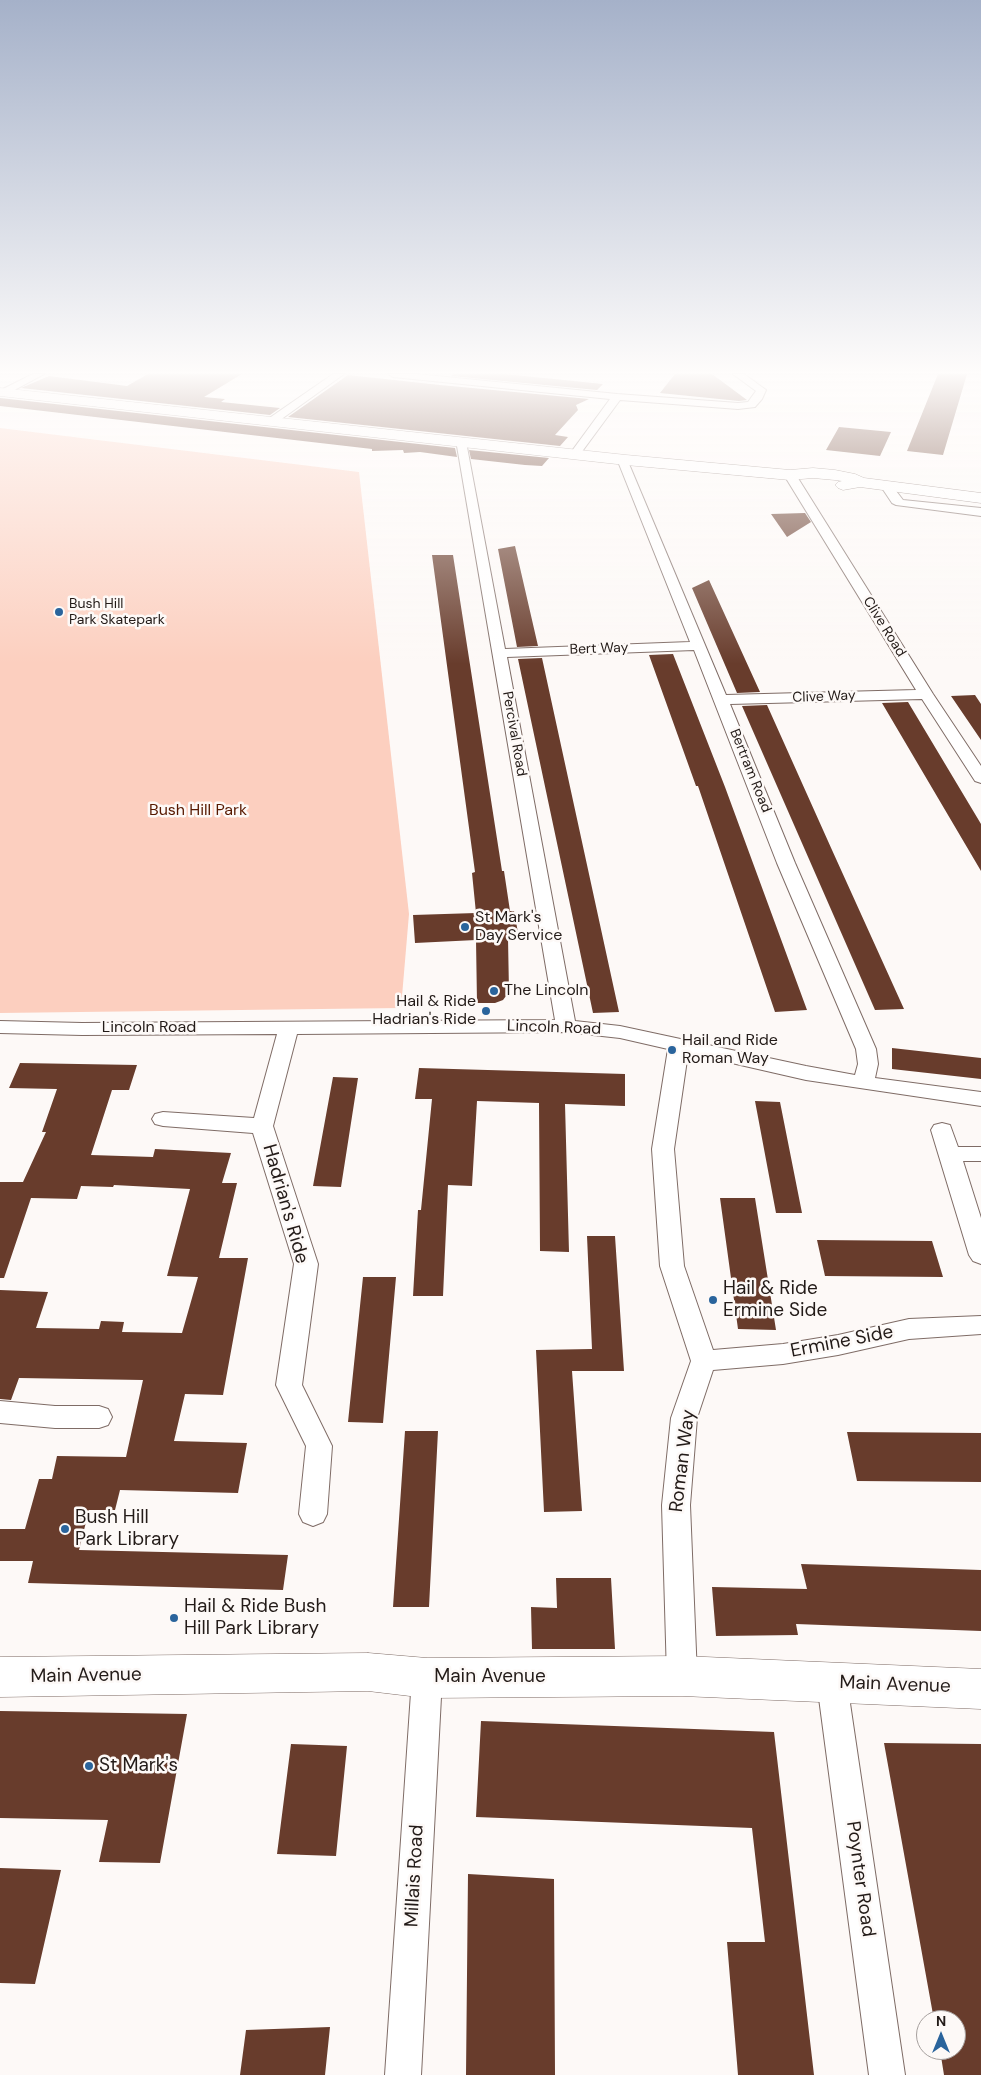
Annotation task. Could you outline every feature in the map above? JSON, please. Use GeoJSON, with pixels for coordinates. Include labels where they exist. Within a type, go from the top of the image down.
{"type":"FeatureCollection","features":[{"type":"Feature","properties":{"kind":"main road"},"geometry":{"type":"LineString","coordinates":[[744,471],[790,475],[810,482],[844,485],[860,482],[981,498]]}},
{"type":"Feature","properties":{"kind":"main road","name":"Main Avenue"},"geometry":{"type":"LineString","coordinates":[[0,1677],[368,1672],[427,1678],[682,1676],[981,1689]]}},
{"type":"Feature","properties":{"kind":"street","name":"Percival Road"},"geometry":{"type":"LineString","coordinates":[[467,471],[566,1026]]}},
{"type":"Feature","properties":{"kind":"street","name":"Bertram Road"},"geometry":{"type":"LineString","coordinates":[[627,471],[722,700],[786,862],[866,1048],[868,1064],[864,1083]]}},
{"type":"Feature","properties":{"kind":"street","name":"Clive Road"},"geometry":{"type":"LineString","coordinates":[[790,475],[926,694],[981,778]]}},
{"type":"Feature","properties":{"kind":"street"},"geometry":{"type":"LineString","coordinates":[[886,485],[900,503],[981,512]]}},
{"type":"Feature","properties":{"kind":"street","name":"Bert Way"},"geometry":{"type":"LineString","coordinates":[[500,653],[699,646]]}},
{"type":"Feature","properties":{"kind":"street","name":"Clive Way"},"geometry":{"type":"LineString","coordinates":[[722,700],[926,694]]}},
{"type":"Feature","properties":{"kind":"street","name":"Lincoln Road"},"geometry":{"type":"LineString","coordinates":[[0,1027],[82,1029],[566,1026],[620,1032],[806,1073],[981,1099]]}},
{"type":"Feature","properties":{"kind":"street","name":"Hadrian's Ride"},"geometry":{"type":"LineString","coordinates":[[289,1028],[262,1126],[306,1264],[289,1385],[319,1446],[313,1514]]}},
{"type":"Feature","properties":{"kind":"street"},"geometry":{"type":"LineString","coordinates":[[679,1044],[662,1149],[672,1266],[704,1361]]}},
{"type":"Feature","properties":{"kind":"street","name":"Hadrian's Ride"},"geometry":{"type":"LineString","coordinates":[[163,1119],[262,1126]]}},
{"type":"Feature","properties":{"kind":"street"},"geometry":{"type":"LineString","coordinates":[[942,1130],[981,1255]]}},
{"type":"Feature","properties":{"kind":"street"},"geometry":{"type":"LineString","coordinates":[[950,1154],[981,1154]]}},
{"type":"Feature","properties":{"kind":"street","name":"Ermine Side"},"geometry":{"type":"LineString","coordinates":[[704,1361],[783,1354],[838,1345],[909,1329],[981,1325]]}},
{"type":"Feature","properties":{"kind":"street","name":"Roman Way"},"geometry":{"type":"LineString","coordinates":[[682,1676],[676,1505],[684,1418],[704,1361]]}},
{"type":"Feature","properties":{"kind":"street"},"geometry":{"type":"LineString","coordinates":[[0,1412],[55,1417],[98,1417]]}},
{"type":"Feature","properties":{"kind":"street","name":"Millais Road"},"geometry":{"type":"LineString","coordinates":[[403,2075],[427,1678]]}},
{"type":"Feature","properties":{"kind":"street","name":"Poynter Road"},"geometry":{"type":"LineString","coordinates":[[832,1683],[887,2075]]}},
{"type":"Feature","properties":{"kind":"green space","name":"Bush Hill Park"},"geometry":{"type":"Polygon","coordinates":[[[0,471],[359,472],[409,914],[401,1008],[0,1013],[0,471]]]}},
{"type":"Feature","properties":{"kind":"building"},"geometry":{"type":"Polygon","coordinates":[[[805,513],[811,522],[787,537],[771,514],[805,513]]]}},
{"type":"Feature","properties":{"kind":"building"},"geometry":{"type":"Polygon","coordinates":[[[515,546],[538,646],[517,647],[498,549],[515,546]]]}},
{"type":"Feature","properties":{"kind":"building"},"geometry":{"type":"Polygon","coordinates":[[[432,555],[453,555],[502,871],[504,871],[510,911],[514,911],[519,938],[508,938],[509,992],[503,1000],[495,1003],[477,1003],[476,940],[415,943],[413,915],[476,913],[472,873],[475,872],[432,555]]]}},
{"type":"Feature","properties":{"kind":"building"},"geometry":{"type":"Polygon","coordinates":[[[709,580],[760,692],[737,693],[692,588],[709,580]]]}},
{"type":"Feature","properties":{"kind":"building"},"geometry":{"type":"Polygon","coordinates":[[[673,654],[725,787],[807,1010],[775,1012],[698,786],[696,786],[649,655],[673,654]]]}},
{"type":"Feature","properties":{"kind":"building"},"geometry":{"type":"Polygon","coordinates":[[[542,658],[619,1012],[593,1013],[518,659],[542,658]]]}},
{"type":"Feature","properties":{"kind":"building"},"geometry":{"type":"Polygon","coordinates":[[[975,695],[981,704],[981,740],[951,696],[975,695]]]}},
{"type":"Feature","properties":{"kind":"building"},"geometry":{"type":"Polygon","coordinates":[[[908,702],[981,824],[981,871],[882,703],[908,702]]]}},
{"type":"Feature","properties":{"kind":"building"},"geometry":{"type":"Polygon","coordinates":[[[767,705],[904,1009],[875,1010],[742,706],[767,705]]]}},
{"type":"Feature","properties":{"kind":"building"},"geometry":{"type":"Polygon","coordinates":[[[892,1048],[981,1058],[981,1079],[892,1069],[892,1048]]]}},
{"type":"Feature","properties":{"kind":"building"},"geometry":{"type":"Polygon","coordinates":[[[20,1063],[137,1065],[129,1090],[112,1090],[91,1155],[153,1157],[155,1149],[231,1153],[222,1183],[237,1183],[219,1258],[248,1258],[223,1395],[185,1394],[174,1441],[247,1443],[238,1493],[120,1490],[115,1510],[89,1510],[79,1550],[288,1555],[283,1590],[28,1583],[33,1561],[0,1561],[0,1529],[25,1529],[39,1479],[52,1479],[57,1456],[126,1457],[143,1380],[19,1378],[11,1400],[0,1399],[0,1290],[48,1292],[36,1328],[99,1329],[101,1321],[124,1322],[122,1332],[182,1333],[198,1277],[167,1276],[190,1189],[114,1185],[113,1187],[81,1186],[77,1199],[31,1198],[4,1278],[0,1278],[0,1182],[23,1182],[46,1132],[42,1132],[57,1089],[9,1088],[20,1063]]]}},
{"type":"Feature","properties":{"kind":"building"},"geometry":{"type":"Polygon","coordinates":[[[419,1068],[625,1074],[625,1106],[565,1104],[569,1252],[540,1251],[539,1103],[477,1101],[472,1186],[448,1185],[443,1296],[413,1296],[418,1210],[421,1210],[432,1099],[415,1099],[419,1068]]]}},
{"type":"Feature","properties":{"kind":"building"},"geometry":{"type":"Polygon","coordinates":[[[333,1077],[358,1078],[341,1187],[313,1186],[333,1077]]]}},
{"type":"Feature","properties":{"kind":"building"},"geometry":{"type":"Polygon","coordinates":[[[755,1101],[780,1102],[802,1213],[776,1213],[755,1101]]]}},
{"type":"Feature","properties":{"kind":"building"},"geometry":{"type":"Polygon","coordinates":[[[720,1198],[755,1198],[776,1330],[738,1329],[720,1198]]]}},
{"type":"Feature","properties":{"kind":"building"},"geometry":{"type":"Polygon","coordinates":[[[587,1236],[615,1236],[624,1371],[572,1371],[582,1511],[544,1512],[536,1350],[592,1349],[587,1236]]]}},
{"type":"Feature","properties":{"kind":"building"},"geometry":{"type":"Polygon","coordinates":[[[817,1240],[932,1241],[943,1277],[825,1276],[817,1240]]]}},
{"type":"Feature","properties":{"kind":"building"},"geometry":{"type":"Polygon","coordinates":[[[363,1277],[396,1277],[383,1423],[348,1422],[363,1277]]]}},
{"type":"Feature","properties":{"kind":"building"},"geometry":{"type":"Polygon","coordinates":[[[405,1431],[438,1431],[429,1607],[393,1607],[405,1431]]]}},
{"type":"Feature","properties":{"kind":"building"},"geometry":{"type":"Polygon","coordinates":[[[847,1432],[981,1433],[981,1482],[857,1481],[847,1432]]]}},
{"type":"Feature","properties":{"kind":"building"},"geometry":{"type":"Polygon","coordinates":[[[801,1564],[981,1570],[981,1631],[796,1624],[798,1635],[716,1636],[712,1587],[807,1589],[801,1564]]]}},
{"type":"Feature","properties":{"kind":"building"},"geometry":{"type":"Polygon","coordinates":[[[556,1578],[611,1578],[615,1649],[532,1649],[531,1607],[557,1608],[556,1578]]]}},
{"type":"Feature","properties":{"kind":"building","name":"St Mark's"},"geometry":{"type":"Polygon","coordinates":[[[0,1711],[187,1714],[160,1863],[99,1862],[108,1820],[0,1818],[0,1711]]]}},
{"type":"Feature","properties":{"kind":"building"},"geometry":{"type":"Polygon","coordinates":[[[481,1721],[774,1732],[814,2075],[738,2075],[727,1942],[765,1942],[752,1828],[476,1817],[481,1721]]]}},
{"type":"Feature","properties":{"kind":"building"},"geometry":{"type":"Polygon","coordinates":[[[884,1743],[981,1744],[981,2075],[944,2075],[942,2060],[966,2060],[966,2010],[932,2010],[884,1743]]]}},
{"type":"Feature","properties":{"kind":"building"},"geometry":{"type":"Polygon","coordinates":[[[291,1744],[347,1746],[336,1856],[277,1854],[291,1744]]]}},
{"type":"Feature","properties":{"kind":"building"},"geometry":{"type":"Polygon","coordinates":[[[0,1868],[61,1870],[35,1984],[0,1983],[0,1868]]]}},
{"type":"Feature","properties":{"kind":"building"},"geometry":{"type":"Polygon","coordinates":[[[468,1874],[554,1879],[555,2075],[466,2075],[468,1874]]]}},
{"type":"Feature","properties":{"kind":"building"},"geometry":{"type":"Polygon","coordinates":[[[330,2027],[325,2075],[240,2075],[246,2030],[330,2027]]]}},
{"type":"Feature","properties":{"kind":"place","name":"Bush Hill Park Skatepark"},"geometry":{"type":"Point","coordinates":[59,612]}},
{"type":"Feature","properties":{"kind":"place","name":"St Mark's Day Service"},"geometry":{"type":"Point","coordinates":[465,927]}},
{"type":"Feature","properties":{"kind":"place","name":"The Lincoln"},"geometry":{"type":"Point","coordinates":[494,991]}},
{"type":"Feature","properties":{"kind":"place","name":"Hail & Ride Hadrian's Ride"},"geometry":{"type":"Point","coordinates":[486,1011]}},
{"type":"Feature","properties":{"kind":"place","name":"Hail and Ride Roman Way"},"geometry":{"type":"Point","coordinates":[672,1050]}},
{"type":"Feature","properties":{"kind":"place","name":"Hail & Ride Ermine Side"},"geometry":{"type":"Point","coordinates":[713,1300]}},
{"type":"Feature","properties":{"kind":"place","name":"Bush Hill Park Library"},"geometry":{"type":"Point","coordinates":[65,1529]}},
{"type":"Feature","properties":{"kind":"place","name":"Hail & Ride Bush Hill Park Library"},"geometry":{"type":"Point","coordinates":[174,1618]}},
{"type":"Feature","properties":{"kind":"place","name":"St Mark's"},"geometry":{"type":"Point","coordinates":[89,1766]}}]}
